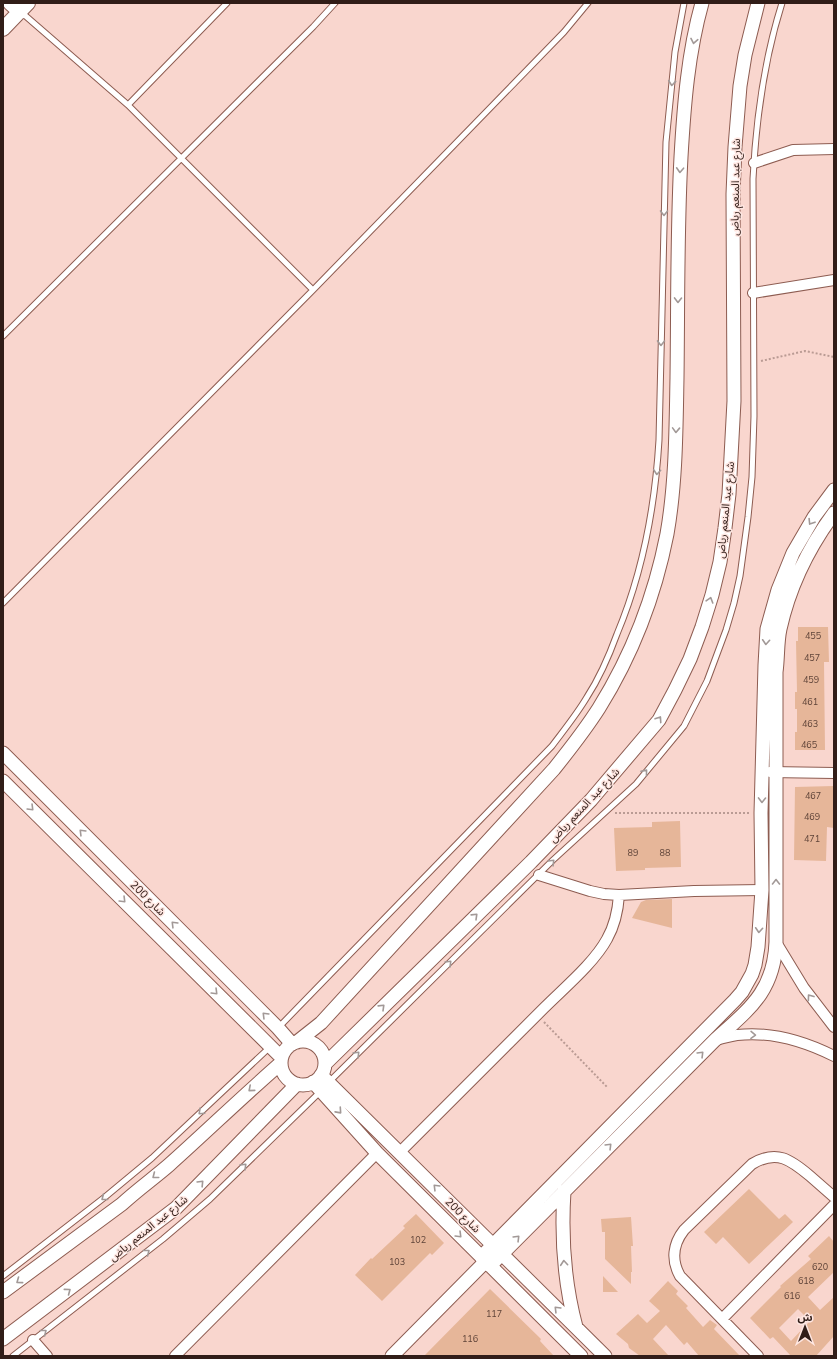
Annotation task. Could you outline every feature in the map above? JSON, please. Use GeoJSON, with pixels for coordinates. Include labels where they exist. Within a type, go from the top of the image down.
{"type":"FeatureCollection","features":[{"type":"Feature","properties":{"kind":"main road"},"geometry":{"type":"LineString","coordinates":[[3,29],[20,6]]}},
{"type":"Feature","properties":{"kind":"street"},"geometry":{"type":"LineString","coordinates":[[3,1292],[122,1204],[168,1165],[238,1101],[281,1060],[284,1052],[321,1023],[554,769],[577,740],[599,708],[618,676],[634,642],[659,570],[667,533],[672,496],[676,414],[679,212],[683,124],[693,43],[702,3]]}},
{"type":"Feature","properties":{"kind":"street","name":"شارع عبد المنعم رياض"},"geometry":{"type":"LineString","coordinates":[[322,1079],[591,800],[659,720],[690,659],[712,595],[720,562],[729,494],[734,401],[735,147],[740,86],[758,3]]}},
{"type":"Feature","properties":{"kind":"street"},"geometry":{"type":"LineString","coordinates":[[754,163],[793,150],[834,149]]}},
{"type":"Feature","properties":{"kind":"street"},"geometry":{"type":"LineString","coordinates":[[753,293],[834,280]]}},
{"type":"Feature","properties":{"kind":"street"},"geometry":{"type":"LineString","coordinates":[[392,1356],[486,1261],[735,1000],[748,983],[755,965],[758,947],[762,890],[761,813],[767,629],[778,590],[793,553],[814,517],[834,490]]}},
{"type":"Feature","properties":{"kind":"street"},"geometry":{"type":"LineString","coordinates":[[497,1249],[564,1191],[714,1041],[747,1011],[761,995],[771,975],[776,953],[776,672],[780,630],[799,572],[818,536],[834,513]]}},
{"type":"Feature","properties":{"kind":"street","name":"شارع 200"},"geometry":{"type":"LineString","coordinates":[[3,753],[278,1028],[295,1043]]}},
{"type":"Feature","properties":{"kind":"street"},"geometry":{"type":"LineString","coordinates":[[762,772],[834,774]]}},
{"type":"Feature","properties":{"kind":"street","name":"شارع 200"},"geometry":{"type":"LineString","coordinates":[[3,781],[270,1047],[281,1060]]}},
{"type":"Feature","properties":{"kind":"street"},"geometry":{"type":"LineString","coordinates":[[539,875],[604,894],[619,895],[686,891],[762,890]]}},
{"type":"Feature","properties":{"kind":"street"},"geometry":{"type":"LineString","coordinates":[[400,1152],[599,952],[614,925],[618,910],[619,895]]}},
{"type":"Feature","properties":{"kind":"street"},"geometry":{"type":"LineString","coordinates":[[776,942],[804,988],[834,1027]]}},
{"type":"Feature","properties":{"kind":"street"},"geometry":{"type":"LineString","coordinates":[[704,1032],[714,1041]]}},
{"type":"Feature","properties":{"kind":"street"},"geometry":{"type":"LineString","coordinates":[[714,1041],[736,1035],[750,1034],[780,1037],[809,1044],[834,1056]]}},
{"type":"Feature","properties":{"kind":"street"},"geometry":{"type":"LineString","coordinates":[[281,1060],[283,1074],[291,1082],[302,1085],[322,1079],[322,1053],[309,1042],[295,1043]]}},
{"type":"Feature","properties":{"kind":"street","name":"شارع 200"},"geometry":{"type":"LineString","coordinates":[[322,1079],[400,1152],[605,1356]]}},
{"type":"Feature","properties":{"kind":"street","name":"شارع 200"},"geometry":{"type":"LineString","coordinates":[[322,1079],[377,1153],[581,1356]]}},
{"type":"Feature","properties":{"kind":"street","name":"شارع عبد المنعم رياض"},"geometry":{"type":"LineString","coordinates":[[3,1339],[176,1208],[296,1084]]}},
{"type":"Feature","properties":{"kind":"street"},"geometry":{"type":"LineString","coordinates":[[175,1356],[377,1153]]}},
{"type":"Feature","properties":{"kind":"street"},"geometry":{"type":"LineString","coordinates":[[758,1356],[684,1281],[675,1264],[674,1252],[677,1240],[684,1230],[752,1164],[766,1158],[780,1157],[792,1162],[834,1197]]}},
{"type":"Feature","properties":{"kind":"street"},"geometry":{"type":"LineString","coordinates":[[564,1191],[562,1232],[564,1271],[577,1329]]}},
{"type":"Feature","properties":{"kind":"street"},"geometry":{"type":"LineString","coordinates":[[722,1319],[834,1205]]}},
{"type":"Feature","properties":{"kind":"street"},"geometry":{"type":"LineString","coordinates":[[33,1340],[47,1356]]}},
{"type":"Feature","properties":{"kind":"lane"},"geometry":{"type":"LineString","coordinates":[[128,105],[227,3]]}},
{"type":"Feature","properties":{"kind":"lane"},"geometry":{"type":"LineString","coordinates":[[3,336],[313,27],[335,3]]}},
{"type":"Feature","properties":{"kind":"lane"},"geometry":{"type":"LineString","coordinates":[[3,603],[313,290],[564,32],[588,3]]}},
{"type":"Feature","properties":{"kind":"lane"},"geometry":{"type":"LineString","coordinates":[[278,1028],[552,746],[577,714],[598,679],[625,616],[644,552],[654,500],[657,470],[666,142],[676,52],[684,3]]}},
{"type":"Feature","properties":{"kind":"lane"},"geometry":{"type":"LineString","coordinates":[[13,1356],[163,1240],[210,1199],[322,1079],[539,875],[574,840],[636,784],[684,726],[706,682],[726,630],[740,576],[748,517],[753,446],[754,163],[762,86],[782,3]]}},
{"type":"Feature","properties":{"kind":"lane"},"geometry":{"type":"LineString","coordinates":[[20,6],[128,105],[313,290]]}},
{"type":"Feature","properties":{"kind":"lane"},"geometry":{"type":"LineString","coordinates":[[3,1276],[105,1197],[152,1158],[270,1047]]}},
{"type":"Feature","properties":{"kind":"path"},"geometry":{"type":"LineString","coordinates":[[754,363],[806,351],[834,357]]}},
{"type":"Feature","properties":{"kind":"path"},"geometry":{"type":"LineString","coordinates":[[604,813],[761,813]]}},
{"type":"Feature","properties":{"kind":"path"},"geometry":{"type":"LineString","coordinates":[[537,1015],[608,1088]]}},
{"type":"Feature","properties":{"kind":"building"},"geometry":{"type":"Polygon","coordinates":[[[798,627],[828,627],[829,662],[824,662],[825,750],[795,750],[795,732],[797,732],[797,709],[795,709],[795,692],[797,692],[796,641],[798,641],[798,627]]]}},
{"type":"Feature","properties":{"kind":"building"},"geometry":{"type":"Polygon","coordinates":[[[834,786],[834,828],[827,827],[826,861],[794,860],[795,787],[834,786]]]}},
{"type":"Feature","properties":{"kind":"building"},"geometry":{"type":"Polygon","coordinates":[[[680,821],[681,867],[645,868],[645,870],[616,871],[614,828],[652,827],[652,822],[680,821]]]}},
{"type":"Feature","properties":{"kind":"building"},"geometry":{"type":"Polygon","coordinates":[[[672,899],[672,928],[632,918],[641,902],[646,900],[672,899]]]}},
{"type":"Feature","properties":{"kind":"building"},"geometry":{"type":"Polygon","coordinates":[[[749,1189],[779,1219],[785,1214],[793,1222],[749,1264],[723,1237],[716,1244],[704,1232],[749,1189]]]}},
{"type":"Feature","properties":{"kind":"building"},"geometry":{"type":"Polygon","coordinates":[[[416,1214],[444,1243],[432,1255],[430,1253],[382,1301],[355,1275],[371,1258],[372,1259],[405,1228],[403,1226],[416,1214]]]}},
{"type":"Feature","properties":{"kind":"building"},"geometry":{"type":"Polygon","coordinates":[[[631,1217],[633,1246],[631,1246],[631,1284],[605,1259],[605,1232],[602,1232],[601,1219],[631,1217]]]}},
{"type":"Feature","properties":{"kind":"building"},"geometry":{"type":"Polygon","coordinates":[[[829,1236],[834,1242],[834,1272],[808,1297],[820,1310],[834,1297],[834,1336],[816,1356],[791,1356],[773,1337],[770,1339],[750,1318],[781,1287],[780,1286],[811,1259],[808,1256],[829,1236]],[[798,1309],[779,1328],[791,1341],[810,1321],[798,1309]]]}},
{"type":"Feature","properties":{"kind":"building"},"geometry":{"type":"Polygon","coordinates":[[[603,1276],[618,1292],[603,1292],[603,1276]]]}},
{"type":"Feature","properties":{"kind":"building"},"geometry":{"type":"Polygon","coordinates":[[[668,1281],[678,1291],[676,1294],[688,1306],[686,1308],[703,1327],[710,1320],[717,1325],[714,1329],[740,1356],[699,1356],[687,1342],[684,1345],[666,1325],[653,1339],[669,1356],[640,1356],[629,1348],[628,1344],[616,1334],[638,1314],[647,1323],[660,1311],[649,1301],[668,1281]]]}},
{"type":"Feature","properties":{"kind":"building"},"geometry":{"type":"Polygon","coordinates":[[[490,1289],[541,1339],[540,1341],[554,1356],[424,1356],[490,1289]]]}}]}
